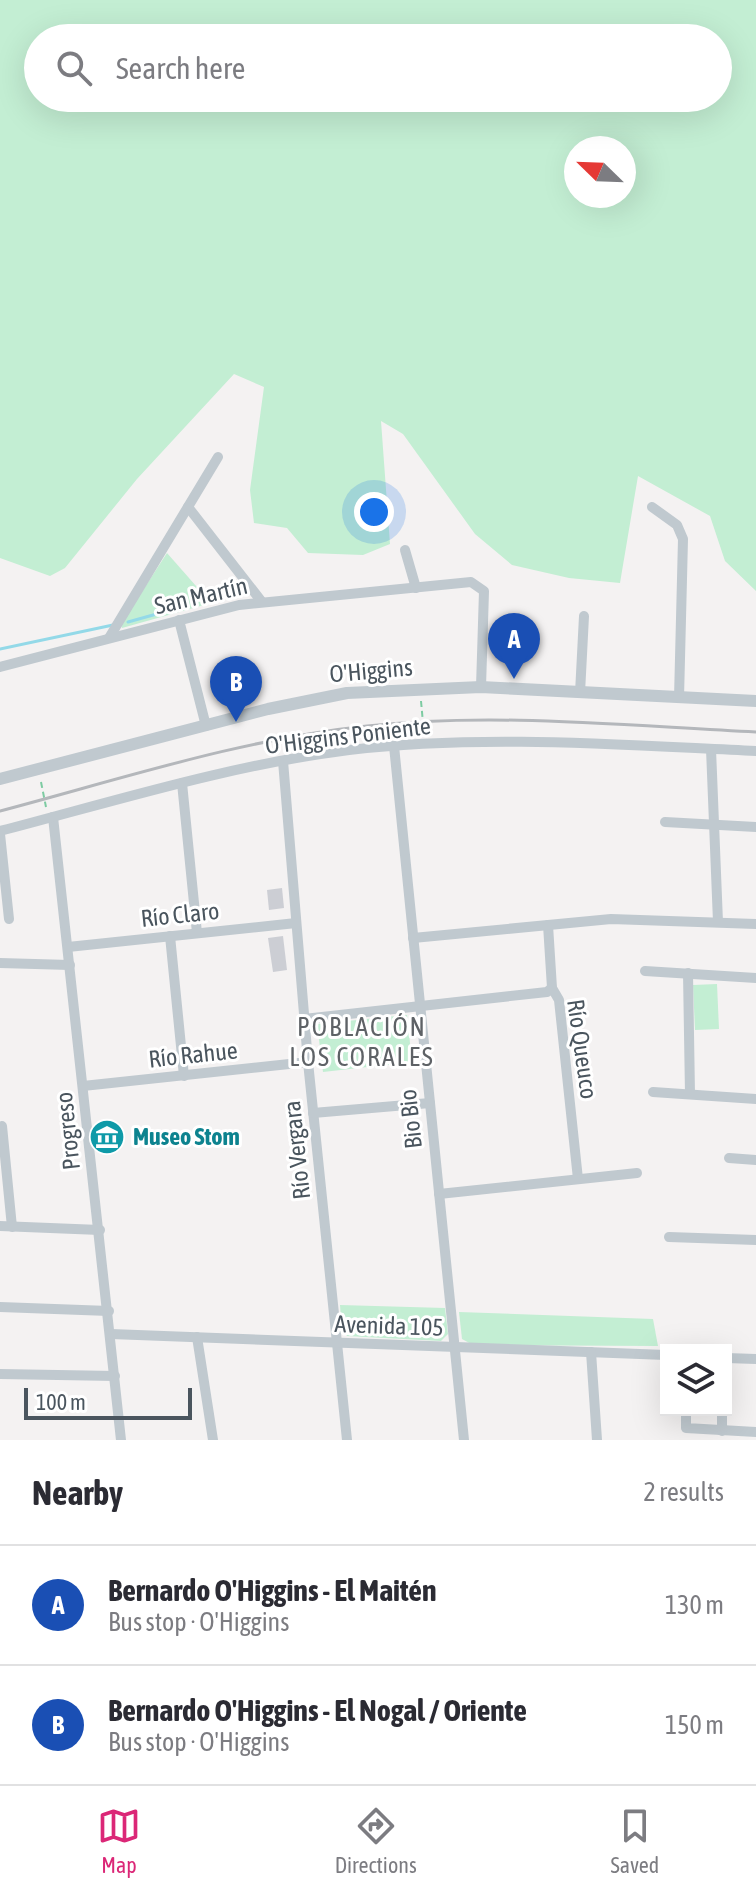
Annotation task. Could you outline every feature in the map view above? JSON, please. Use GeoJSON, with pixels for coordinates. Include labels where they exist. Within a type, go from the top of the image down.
{"type":"FeatureCollection","features":[{"type":"Feature","properties":{"kind":"street"},"geometry":{"type":"LineString","coordinates":[[109,638],[218,457]]}},
{"type":"Feature","properties":{"kind":"street"},"geometry":{"type":"LineString","coordinates":[[188,507],[262,602]]}},
{"type":"Feature","properties":{"kind":"street"},"geometry":{"type":"LineString","coordinates":[[652,507],[677,525],[683,539],[679,698]]}},
{"type":"Feature","properties":{"kind":"street"},"geometry":{"type":"LineString","coordinates":[[405,550],[416,588]]}},
{"type":"Feature","properties":{"kind":"street","name":"San Martín"},"geometry":{"type":"LineString","coordinates":[[0,667],[179,620],[262,602],[471,582],[481,586],[484,594],[481,687]]}},
{"type":"Feature","properties":{"kind":"street"},"geometry":{"type":"LineString","coordinates":[[580,693],[584,616]]}},
{"type":"Feature","properties":{"kind":"street"},"geometry":{"type":"LineString","coordinates":[[179,620],[206,726]]}},
{"type":"Feature","properties":{"kind":"street","name":"O'Higgins"},"geometry":{"type":"LineString","coordinates":[[0,779],[325,696],[421,688],[481,687],[756,701]]}},
{"type":"Feature","properties":{"kind":"street","name":"O'Higgins Poniente"},"geometry":{"type":"LineString","coordinates":[[0,832],[182,783],[283,761],[394,746],[756,751]]}},
{"type":"Feature","properties":{"kind":"street","name":"Bio Bio"},"geometry":{"type":"LineString","coordinates":[[394,746],[464,1440]]}},
{"type":"Feature","properties":{"kind":"street"},"geometry":{"type":"LineString","coordinates":[[711,749],[718,922]]}},
{"type":"Feature","properties":{"kind":"street","name":"Río Vergara"},"geometry":{"type":"LineString","coordinates":[[283,761],[308,1062],[347,1440]]}},
{"type":"Feature","properties":{"kind":"street"},"geometry":{"type":"LineString","coordinates":[[182,783],[197,933]]}},
{"type":"Feature","properties":{"kind":"street","name":"Progreso"},"geometry":{"type":"LineString","coordinates":[[53,817],[121,1440]]}},
{"type":"Feature","properties":{"kind":"street"},"geometry":{"type":"LineString","coordinates":[[665,822],[756,827]]}},
{"type":"Feature","properties":{"kind":"street"},"geometry":{"type":"LineString","coordinates":[[0,832],[9,919]]}},
{"type":"Feature","properties":{"kind":"street"},"geometry":{"type":"LineString","coordinates":[[413,938],[631,919],[756,924]]}},
{"type":"Feature","properties":{"kind":"street","name":"Río Claro"},"geometry":{"type":"LineString","coordinates":[[68,947],[296,923]]}},
{"type":"Feature","properties":{"kind":"street","name":"Río Queuco"},"geometry":{"type":"LineString","coordinates":[[548,925],[552,988],[559,1000],[578,1179]]}},
{"type":"Feature","properties":{"kind":"street"},"geometry":{"type":"LineString","coordinates":[[170,936],[184,1076]]}},
{"type":"Feature","properties":{"kind":"street"},"geometry":{"type":"LineString","coordinates":[[0,963],[70,965]]}},
{"type":"Feature","properties":{"kind":"street"},"geometry":{"type":"LineString","coordinates":[[645,971],[756,978]]}},
{"type":"Feature","properties":{"kind":"street"},"geometry":{"type":"LineString","coordinates":[[688,973],[690,1094]]}},
{"type":"Feature","properties":{"kind":"street"},"geometry":{"type":"LineString","coordinates":[[304,1019],[547,992],[552,988]]}},
{"type":"Feature","properties":{"kind":"street","name":"Río Rahue"},"geometry":{"type":"LineString","coordinates":[[83,1086],[308,1062]]}},
{"type":"Feature","properties":{"kind":"street"},"geometry":{"type":"LineString","coordinates":[[653,1092],[756,1099]]}},
{"type":"Feature","properties":{"kind":"street"},"geometry":{"type":"LineString","coordinates":[[313,1113],[430,1103]]}},
{"type":"Feature","properties":{"kind":"street"},"geometry":{"type":"LineString","coordinates":[[2,1126],[12,1227]]}},
{"type":"Feature","properties":{"kind":"street"},"geometry":{"type":"LineString","coordinates":[[729,1158],[756,1160]]}},
{"type":"Feature","properties":{"kind":"street"},"geometry":{"type":"LineString","coordinates":[[439,1194],[637,1173]]}},
{"type":"Feature","properties":{"kind":"street"},"geometry":{"type":"LineString","coordinates":[[0,1226],[100,1230]]}},
{"type":"Feature","properties":{"kind":"street"},"geometry":{"type":"LineString","coordinates":[[669,1237],[756,1240]]}},
{"type":"Feature","properties":{"kind":"street"},"geometry":{"type":"LineString","coordinates":[[0,1307],[109,1311]]}},
{"type":"Feature","properties":{"kind":"street","name":"Avenida 105"},"geometry":{"type":"LineString","coordinates":[[111,1334],[660,1355]]}},
{"type":"Feature","properties":{"kind":"street"},"geometry":{"type":"LineString","coordinates":[[197,1337],[213,1440]]}},
{"type":"Feature","properties":{"kind":"street"},"geometry":{"type":"LineString","coordinates":[[591,1352],[597,1440]]}},
{"type":"Feature","properties":{"kind":"street"},"geometry":{"type":"LineString","coordinates":[[732,1358],[756,1359]]}},
{"type":"Feature","properties":{"kind":"street"},"geometry":{"type":"LineString","coordinates":[[0,1374],[115,1376]]}},
{"type":"Feature","properties":{"kind":"street"},"geometry":{"type":"LineString","coordinates":[[686,1416],[686,1428],[756,1432]]}},
{"type":"Feature","properties":{"kind":"street"},"geometry":{"type":"LineString","coordinates":[[722,1416],[722,1431]]}},
{"type":"Feature","properties":{"kind":"path"},"geometry":{"type":"LineString","coordinates":[[421,688],[421,722],[428,745]]}},
{"type":"Feature","properties":{"kind":"path"},"geometry":{"type":"LineString","coordinates":[[37,769],[46,808],[53,817]]}},
{"type":"Feature","properties":{"kind":"green space"},"geometry":{"type":"Polygon","coordinates":[[[0,0],[756,0],[756,591],[725,561],[710,516],[638,476],[620,583],[569,578],[512,565],[475,534],[403,434],[381,421],[390,544],[363,555],[308,553],[287,528],[254,523],[250,490],[264,387],[234,374],[137,479],[65,568],[50,576],[0,558],[0,0]]]}},
{"type":"Feature","properties":{"kind":"green space"},"geometry":{"type":"Polygon","coordinates":[[[167,553],[211,603],[122,628],[121,624],[167,553]]]}},
{"type":"Feature","properties":{"kind":"green space"},"geometry":{"type":"Polygon","coordinates":[[[717,984],[719,1029],[695,1030],[693,985],[717,984]]]}},
{"type":"Feature","properties":{"kind":"green space"},"geometry":{"type":"Polygon","coordinates":[[[407,1015],[412,1062],[323,1072],[317,1024],[407,1015]]]}},
{"type":"Feature","properties":{"kind":"green space"},"geometry":{"type":"Polygon","coordinates":[[[340,1305],[445,1308],[448,1334],[441,1341],[347,1336],[342,1330],[340,1305]]]}},
{"type":"Feature","properties":{"kind":"green space"},"geometry":{"type":"Polygon","coordinates":[[[459,1312],[653,1319],[658,1346],[473,1345],[462,1339],[459,1312]]]}},
{"type":"Feature","properties":{"kind":"building"},"geometry":{"type":"Polygon","coordinates":[[[282,888],[284,908],[269,910],[267,890],[282,888]]]}},
{"type":"Feature","properties":{"kind":"building"},"geometry":{"type":"Polygon","coordinates":[[[283,936],[287,970],[273,972],[268,938],[283,936]]]}},
{"type":"Feature","properties":{"kind":"waterway"},"geometry":{"type":"LineString","coordinates":[[128,622],[171,610]]}},
{"type":"Feature","properties":{"kind":"waterway"},"geometry":{"type":"LineString","coordinates":[[0,649],[113,625]]}},
{"type":"Feature","properties":{"kind":"railway"},"geometry":{"type":"LineString","coordinates":[[0,811],[228,750],[367,726],[513,720],[756,732]]}},
{"type":"Feature","properties":{"kind":"place","name":"Bernardo O'Higgins - El Maitén"},"geometry":{"type":"Point","coordinates":[514,679]}},
{"type":"Feature","properties":{"kind":"place","name":"Bernardo O'Higgins - El Nogal / Oriente"},"geometry":{"type":"Point","coordinates":[236,722]}},
{"type":"Feature","properties":{"kind":"place","name":"Museo Stom"},"geometry":{"type":"Point","coordinates":[107,1137]}},
{"type":"Feature","properties":{"kind":"district","name":"POBLACIÓN LOS CORALES"},"geometry":{"type":"Point","coordinates":[362,1042]}}]}
